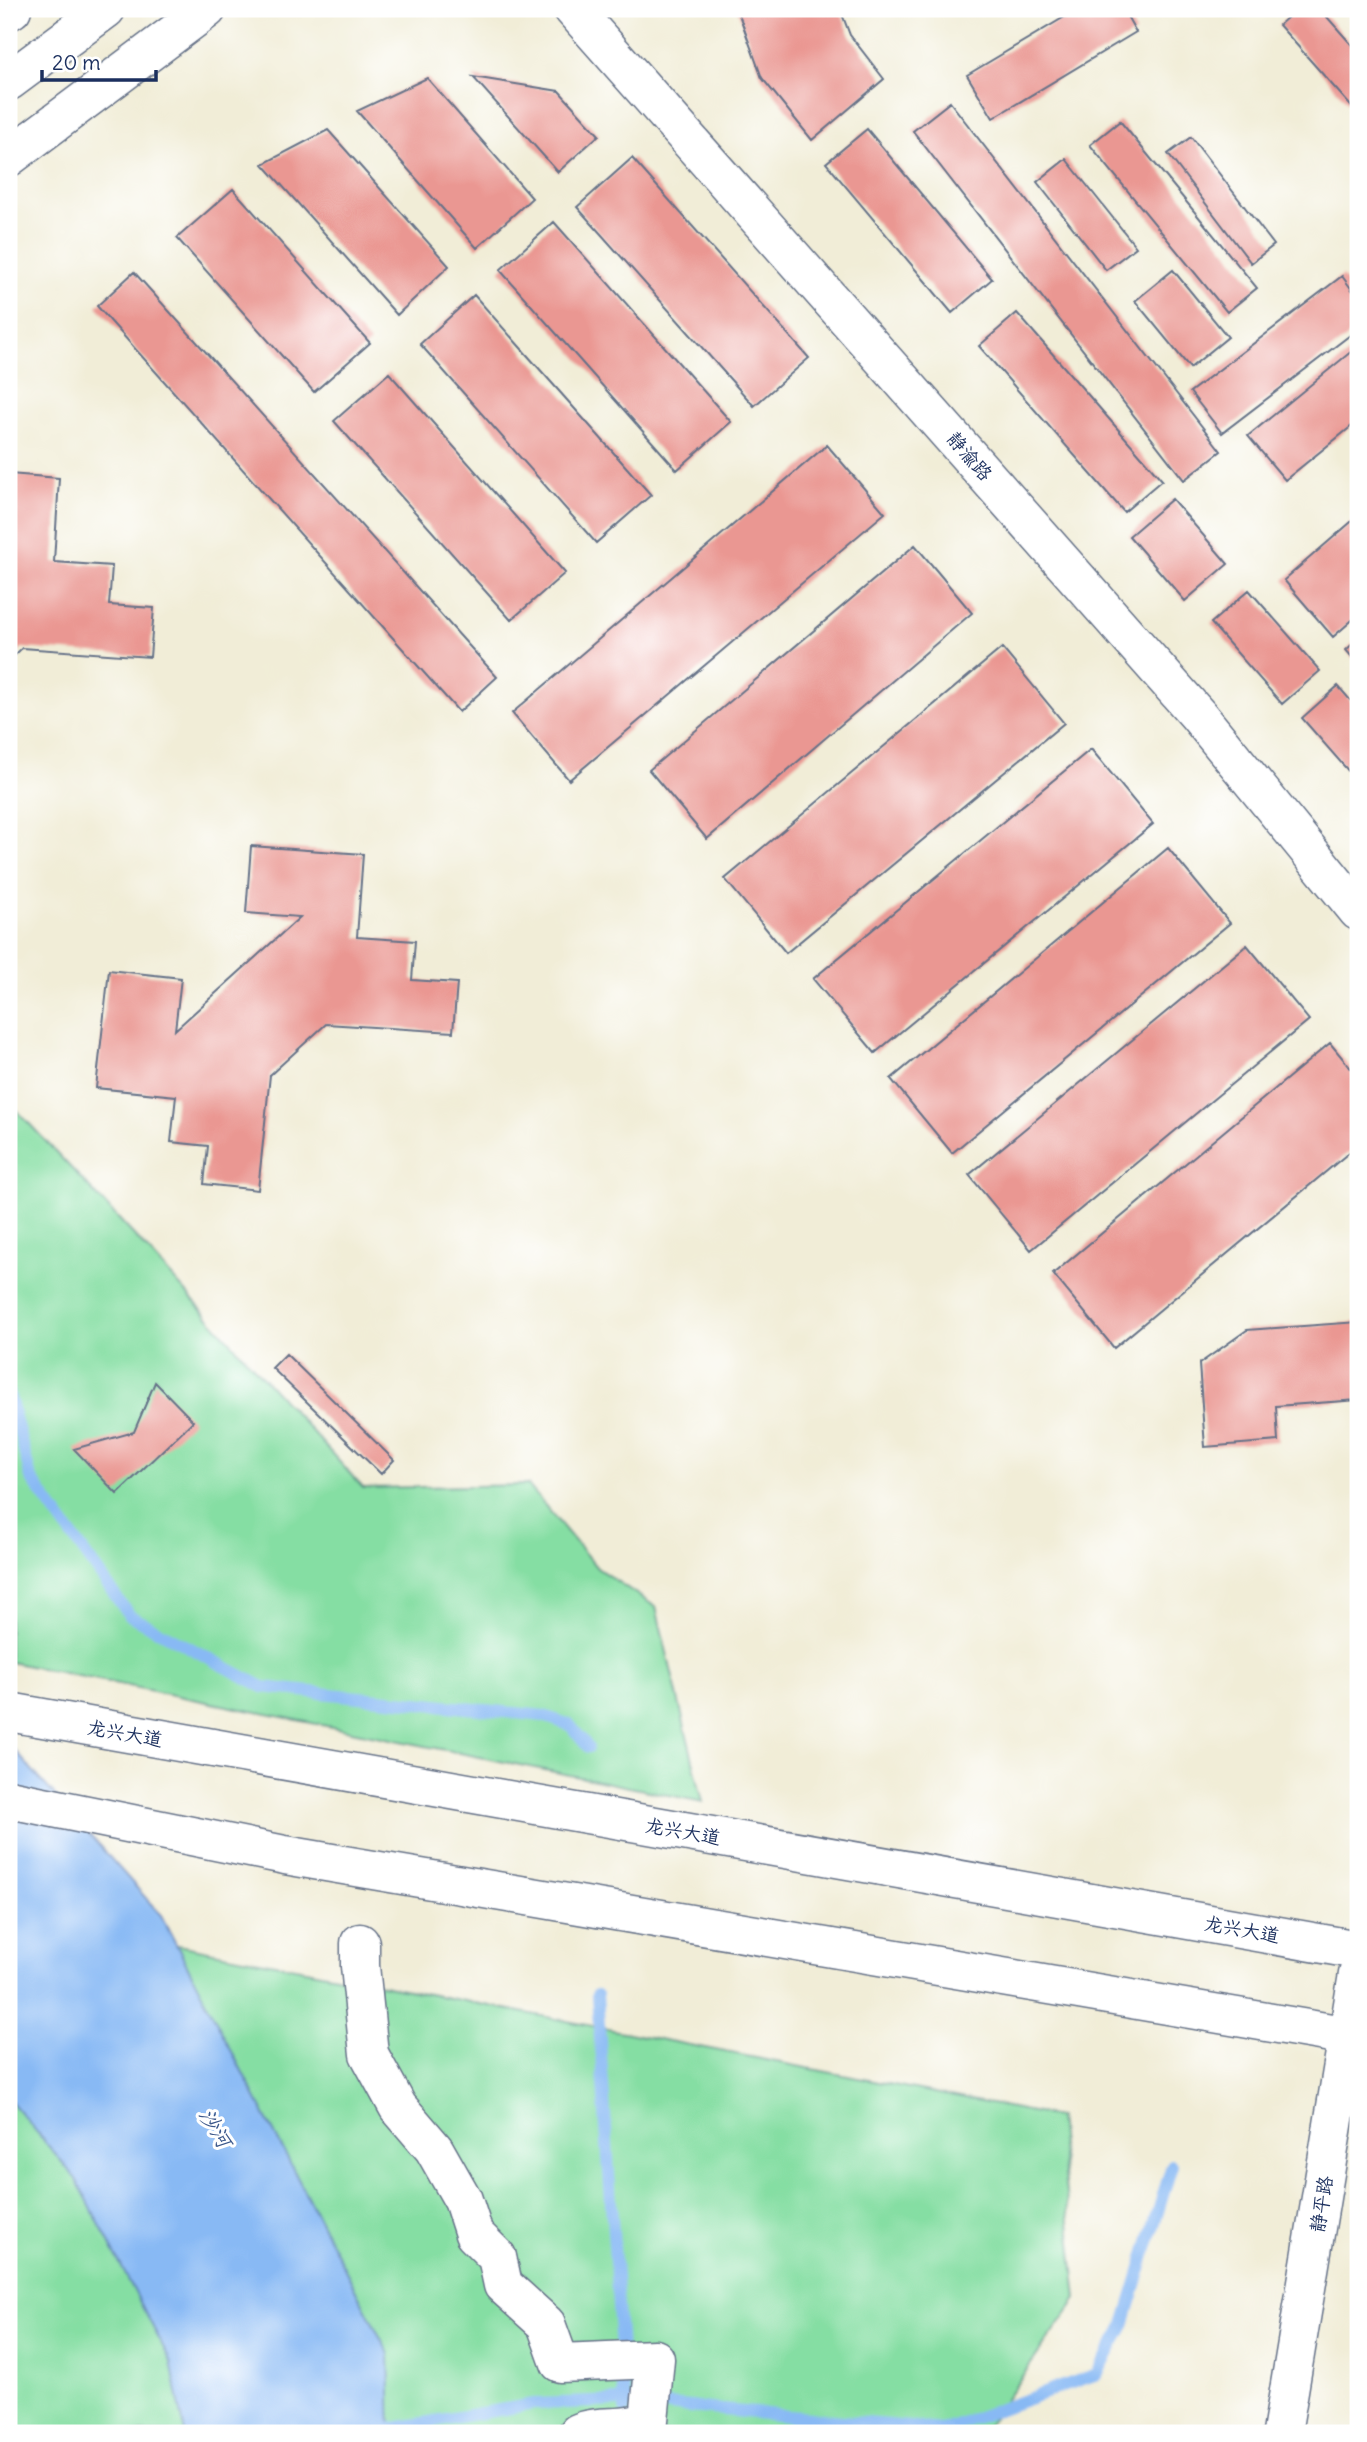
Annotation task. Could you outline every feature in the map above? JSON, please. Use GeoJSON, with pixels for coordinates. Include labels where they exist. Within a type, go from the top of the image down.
{"type":"FeatureCollection","features":[{"type":"Feature","properties":{"kind":"main road"},"geometry":{"type":"LineString","coordinates":[[9,80],[106,9]]}},
{"type":"Feature","properties":{"kind":"main road"},"geometry":{"type":"LineString","coordinates":[[9,157],[207,9]]}},
{"type":"Feature","properties":{"kind":"main road","name":"静渝路"},"geometry":{"type":"LineString","coordinates":[[573,9],[1189,704],[1358,911]]}},
{"type":"Feature","properties":{"kind":"main road","name":"龙兴大道"},"geometry":{"type":"LineString","coordinates":[[9,1712],[1358,1950]]}},
{"type":"Feature","properties":{"kind":"main road"},"geometry":{"type":"LineString","coordinates":[[9,1800],[285,1855],[1353,2035]]}},
{"type":"Feature","properties":{"kind":"main road"},"geometry":{"type":"LineString","coordinates":[[360,1943],[369,2054],[398,2107],[434,2149],[463,2200],[474,2234],[497,2257],[503,2285],[546,2324],[560,2363],[602,2361],[647,2369],[617,2426]]}},
{"type":"Feature","properties":{"kind":"main road","name":"静平路"},"geometry":{"type":"LineString","coordinates":[[1282,2433],[1353,2035],[1358,1974]]}},
{"type":"Feature","properties":{"kind":"green space"},"geometry":{"type":"Polygon","coordinates":[[[9,1102],[145,1247],[363,1488],[528,1485],[597,1568],[656,1607],[703,1802],[9,1662],[9,1102]]]}},
{"type":"Feature","properties":{"kind":"green space"},"geometry":{"type":"Polygon","coordinates":[[[9,1912],[1058,2117],[1077,2299],[982,2433],[9,2433],[9,1912]]]}},
{"type":"Feature","properties":{"kind":"water","name":"沙河"},"geometry":{"type":"Polygon","coordinates":[[[9,1744],[161,1915],[389,2354],[391,2433],[185,2433],[171,2362],[76,2179],[9,2099],[9,1744]]]}},
{"type":"Feature","properties":{"kind":"building"},"geometry":{"type":"Polygon","coordinates":[[[737,9],[840,9],[850,35],[884,79],[812,140],[762,78],[737,9]]]}},
{"type":"Feature","properties":{"kind":"building"},"geometry":{"type":"Polygon","coordinates":[[[1078,9],[1123,9],[1136,32],[993,118],[967,75],[1078,9]]]}},
{"type":"Feature","properties":{"kind":"building"},"geometry":{"type":"Polygon","coordinates":[[[1297,9],[1320,9],[1358,52],[1358,114],[1279,25],[1297,9]]]}},
{"type":"Feature","properties":{"kind":"building"},"geometry":{"type":"Polygon","coordinates":[[[473,77],[559,91],[599,135],[558,172],[473,77]]]}},
{"type":"Feature","properties":{"kind":"building"},"geometry":{"type":"Polygon","coordinates":[[[427,78],[532,198],[477,248],[357,111],[427,78]]]}},
{"type":"Feature","properties":{"kind":"building"},"geometry":{"type":"Polygon","coordinates":[[[950,102],[1221,451],[1184,480],[913,131],[950,102]]]}},
{"type":"Feature","properties":{"kind":"building"},"geometry":{"type":"Polygon","coordinates":[[[1120,121],[1257,288],[1227,312],[1090,145],[1120,121]]]}},
{"type":"Feature","properties":{"kind":"building"},"geometry":{"type":"Polygon","coordinates":[[[867,129],[992,279],[952,313],[826,163],[867,129]]]}},
{"type":"Feature","properties":{"kind":"building"},"geometry":{"type":"Polygon","coordinates":[[[328,130],[449,266],[397,315],[263,164],[328,130]]]}},
{"type":"Feature","properties":{"kind":"building"},"geometry":{"type":"Polygon","coordinates":[[[1191,137],[1274,245],[1251,263],[1168,154],[1191,137]]]}},
{"type":"Feature","properties":{"kind":"building"},"geometry":{"type":"Polygon","coordinates":[[[632,158],[809,358],[754,406],[577,207],[632,158]]]}},
{"type":"Feature","properties":{"kind":"building"},"geometry":{"type":"Polygon","coordinates":[[[1066,159],[1136,247],[1106,270],[1037,182],[1066,159]]]}},
{"type":"Feature","properties":{"kind":"building"},"geometry":{"type":"Polygon","coordinates":[[[233,189],[370,343],[314,392],[177,238],[233,189]]]}},
{"type":"Feature","properties":{"kind":"building"},"geometry":{"type":"Polygon","coordinates":[[[554,222],[731,422],[677,470],[500,270],[554,222]]]}},
{"type":"Feature","properties":{"kind":"building"},"geometry":{"type":"Polygon","coordinates":[[[1173,270],[1228,337],[1190,368],[1135,301],[1173,270]]]}},
{"type":"Feature","properties":{"kind":"building"},"geometry":{"type":"Polygon","coordinates":[[[134,272],[497,677],[459,712],[97,306],[134,272]]]}},
{"type":"Feature","properties":{"kind":"building"},"geometry":{"type":"Polygon","coordinates":[[[1342,276],[1358,298],[1358,329],[1222,433],[1190,392],[1342,276]]]}},
{"type":"Feature","properties":{"kind":"building"},"geometry":{"type":"Polygon","coordinates":[[[474,295],[651,495],[596,543],[420,344],[474,295]]]}},
{"type":"Feature","properties":{"kind":"building"},"geometry":{"type":"Polygon","coordinates":[[[1017,313],[1162,480],[1124,512],[979,346],[1017,313]]]}},
{"type":"Feature","properties":{"kind":"building"},"geometry":{"type":"Polygon","coordinates":[[[1358,346],[1358,421],[1285,480],[1248,436],[1358,346]]]}},
{"type":"Feature","properties":{"kind":"building"},"geometry":{"type":"Polygon","coordinates":[[[389,373],[565,573],[511,620],[334,421],[389,373]]]}},
{"type":"Feature","properties":{"kind":"building"},"geometry":{"type":"Polygon","coordinates":[[[827,445],[885,513],[569,780],[512,713],[827,445]]]}},
{"type":"Feature","properties":{"kind":"building"},"geometry":{"type":"Polygon","coordinates":[[[9,474],[59,478],[54,562],[112,566],[109,605],[154,608],[150,657],[22,648],[9,661],[9,474]]]}},
{"type":"Feature","properties":{"kind":"building"},"geometry":{"type":"Polygon","coordinates":[[[1172,499],[1228,564],[1185,601],[1129,536],[1172,499]]]}},
{"type":"Feature","properties":{"kind":"building"},"geometry":{"type":"Polygon","coordinates":[[[1358,516],[1358,615],[1333,637],[1284,580],[1358,516]]]}},
{"type":"Feature","properties":{"kind":"building"},"geometry":{"type":"Polygon","coordinates":[[[915,545],[972,613],[707,839],[649,770],[915,545]]]}},
{"type":"Feature","properties":{"kind":"building"},"geometry":{"type":"Polygon","coordinates":[[[1249,590],[1320,671],[1282,704],[1211,623],[1249,590]]]}},
{"type":"Feature","properties":{"kind":"building"},"geometry":{"type":"Polygon","coordinates":[[[1358,639],[1358,664],[1346,650],[1358,639]]]}},
{"type":"Feature","properties":{"kind":"building"},"geometry":{"type":"Polygon","coordinates":[[[1002,648],[1064,723],[786,953],[725,879],[1002,648]]]}},
{"type":"Feature","properties":{"kind":"building"},"geometry":{"type":"Polygon","coordinates":[[[1338,686],[1358,709],[1358,782],[1302,718],[1338,686]]]}},
{"type":"Feature","properties":{"kind":"building"},"geometry":{"type":"Polygon","coordinates":[[[1091,749],[1153,824],[875,1053],[813,979],[1091,749]]]}},
{"type":"Feature","properties":{"kind":"building"},"geometry":{"type":"Polygon","coordinates":[[[251,846],[363,854],[357,937],[415,941],[412,980],[457,983],[453,1032],[326,1024],[270,1075],[258,1190],[204,1184],[208,1146],[171,1142],[176,1096],[96,1088],[109,970],[181,978],[175,1030],[300,917],[246,913],[251,846]]]}},
{"type":"Feature","properties":{"kind":"building"},"geometry":{"type":"Polygon","coordinates":[[[1168,848],[1230,923],[952,1153],[891,1079],[1168,848]]]}},
{"type":"Feature","properties":{"kind":"building"},"geometry":{"type":"Polygon","coordinates":[[[1247,945],[1309,1020],[1031,1250],[969,1175],[1247,945]]]}},
{"type":"Feature","properties":{"kind":"building"},"geometry":{"type":"Polygon","coordinates":[[[1330,1043],[1358,1077],[1358,1145],[1114,1348],[1053,1274],[1330,1043]]]}},
{"type":"Feature","properties":{"kind":"building"},"geometry":{"type":"Polygon","coordinates":[[[1358,1322],[1358,1400],[1276,1406],[1278,1441],[1205,1447],[1199,1364],[1247,1330],[1358,1322]]]}},
{"type":"Feature","properties":{"kind":"building"},"geometry":{"type":"Polygon","coordinates":[[[286,1354],[394,1460],[381,1474],[272,1368],[286,1354]]]}},
{"type":"Feature","properties":{"kind":"building"},"geometry":{"type":"Polygon","coordinates":[[[155,1382],[193,1421],[117,1494],[74,1449],[134,1432],[155,1382]]]}},
{"type":"Feature","properties":{"kind":"waterway"},"geometry":{"type":"LineString","coordinates":[[9,1394],[31,1478],[129,1615],[263,1687],[544,1716],[570,1725],[588,1747]]}},
{"type":"Feature","properties":{"kind":"waterway"},"geometry":{"type":"LineString","coordinates":[[597,1995],[625,2409]]}},
{"type":"Feature","properties":{"kind":"waterway"},"geometry":{"type":"LineString","coordinates":[[365,2433],[534,2404],[624,2401],[942,2430],[1097,2374],[1124,2325],[1172,2165]]}}]}
